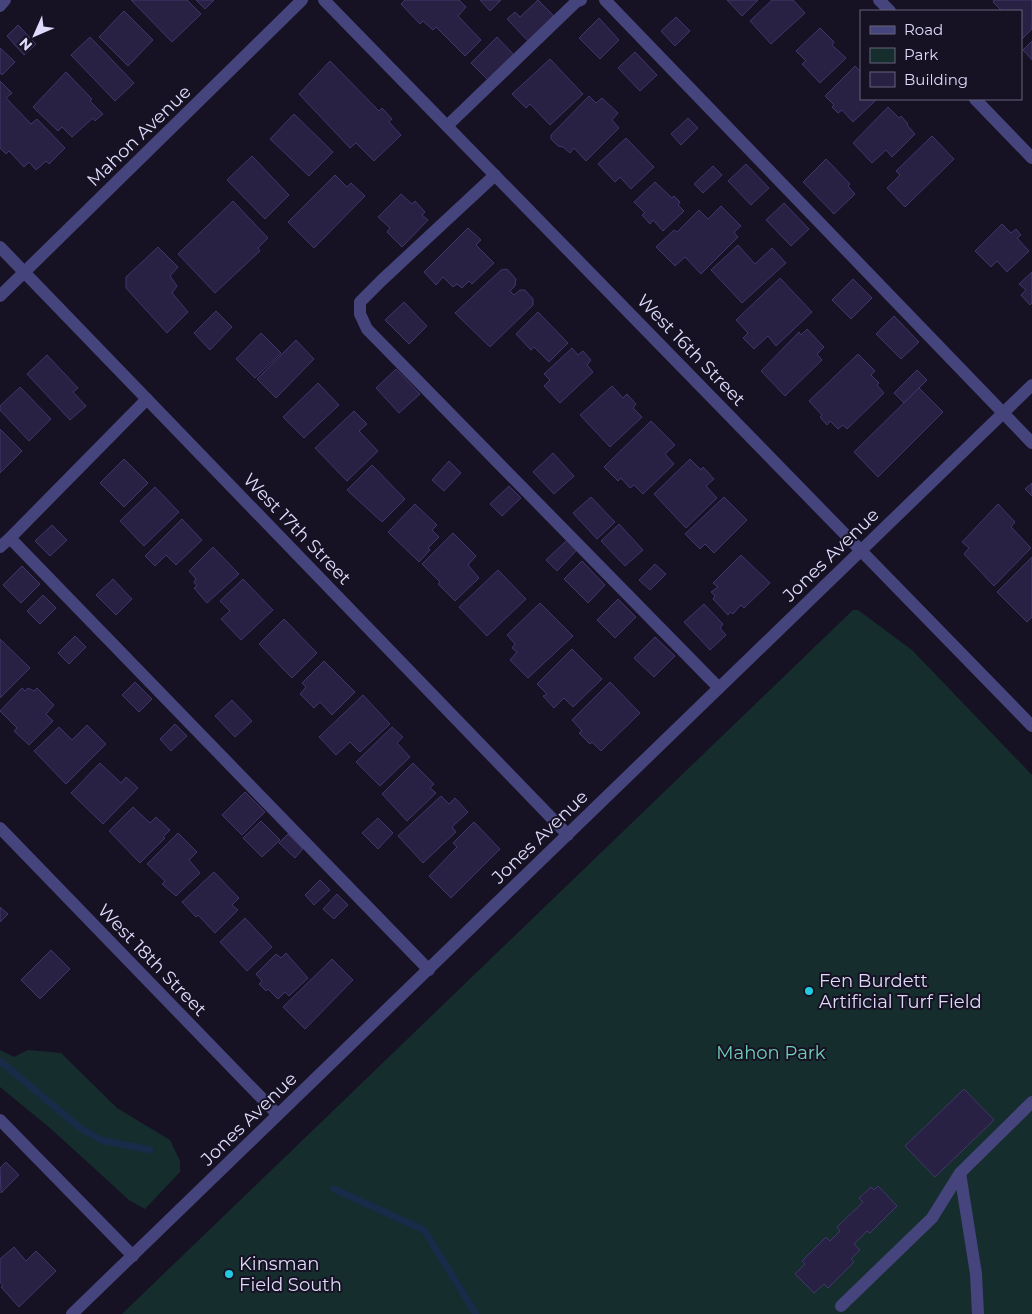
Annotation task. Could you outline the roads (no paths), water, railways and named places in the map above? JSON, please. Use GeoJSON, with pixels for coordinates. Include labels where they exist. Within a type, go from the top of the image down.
{"type":"FeatureCollection","features":[{"type":"Feature","properties":{"kind":"street"},"geometry":{"type":"LineString","coordinates":[[0,6],[6,0]]}},
{"type":"Feature","properties":{"kind":"street","name":"Mahon Avenue"},"geometry":{"type":"LineString","coordinates":[[0,296],[302,0]]}},
{"type":"Feature","properties":{"kind":"street","name":"West 16th Street"},"geometry":{"type":"LineString","coordinates":[[324,0],[1032,726]]}},
{"type":"Feature","properties":{"kind":"street"},"geometry":{"type":"LineString","coordinates":[[447,126],[576,2],[581,0]]}},
{"type":"Feature","properties":{"kind":"street"},"geometry":{"type":"LineString","coordinates":[[605,0],[1032,443]]}},
{"type":"Feature","properties":{"kind":"street"},"geometry":{"type":"LineString","coordinates":[[879,0],[889,10]]}},
{"type":"Feature","properties":{"kind":"street"},"geometry":{"type":"LineString","coordinates":[[976,100],[1032,158]]}},
{"type":"Feature","properties":{"kind":"street"},"geometry":{"type":"LineString","coordinates":[[495,175],[360,302],[360,314],[366,329],[719,688]]}},
{"type":"Feature","properties":{"kind":"street","name":"West 17th Street"},"geometry":{"type":"LineString","coordinates":[[0,247],[568,835]]}},
{"type":"Feature","properties":{"kind":"street","name":"Jones Avenue"},"geometry":{"type":"LineString","coordinates":[[72,1314],[1032,385]]}},
{"type":"Feature","properties":{"kind":"street"},"geometry":{"type":"LineString","coordinates":[[0,547],[147,399]]}},
{"type":"Feature","properties":{"kind":"street"},"geometry":{"type":"LineString","coordinates":[[10,538],[429,970]]}},
{"type":"Feature","properties":{"kind":"street","name":"West 18th Street"},"geometry":{"type":"LineString","coordinates":[[0,828],[278,1116]]}},
{"type":"Feature","properties":{"kind":"street"},"geometry":{"type":"LineString","coordinates":[[841,1306],[932,1218],[960,1173],[1032,1102]]}},
{"type":"Feature","properties":{"kind":"street"},"geometry":{"type":"LineString","coordinates":[[0,1120],[133,1256]]}},
{"type":"Feature","properties":{"kind":"street"},"geometry":{"type":"LineString","coordinates":[[960,1173],[976,1274],[978,1314]]}},
{"type":"Feature","properties":{"kind":"waterway"},"geometry":{"type":"LineString","coordinates":[[0,1061],[79,1127],[101,1140],[150,1150]]}},
{"type":"Feature","properties":{"kind":"waterway"},"geometry":{"type":"LineString","coordinates":[[334,1189],[424,1230],[476,1314]]}},
{"type":"Feature","properties":{"kind":"place","name":"Fen Burdett Artificial Turf Field"},"geometry":{"type":"Point","coordinates":[809,991]}},
{"type":"Feature","properties":{"kind":"place","name":"Kinsman Field South"},"geometry":{"type":"Point","coordinates":[229,1274]}},
{"type":"Feature","properties":{"kind":"park label","name":"Mahon Park"},"geometry":{"type":"Point","coordinates":[771,1053]}}]}
